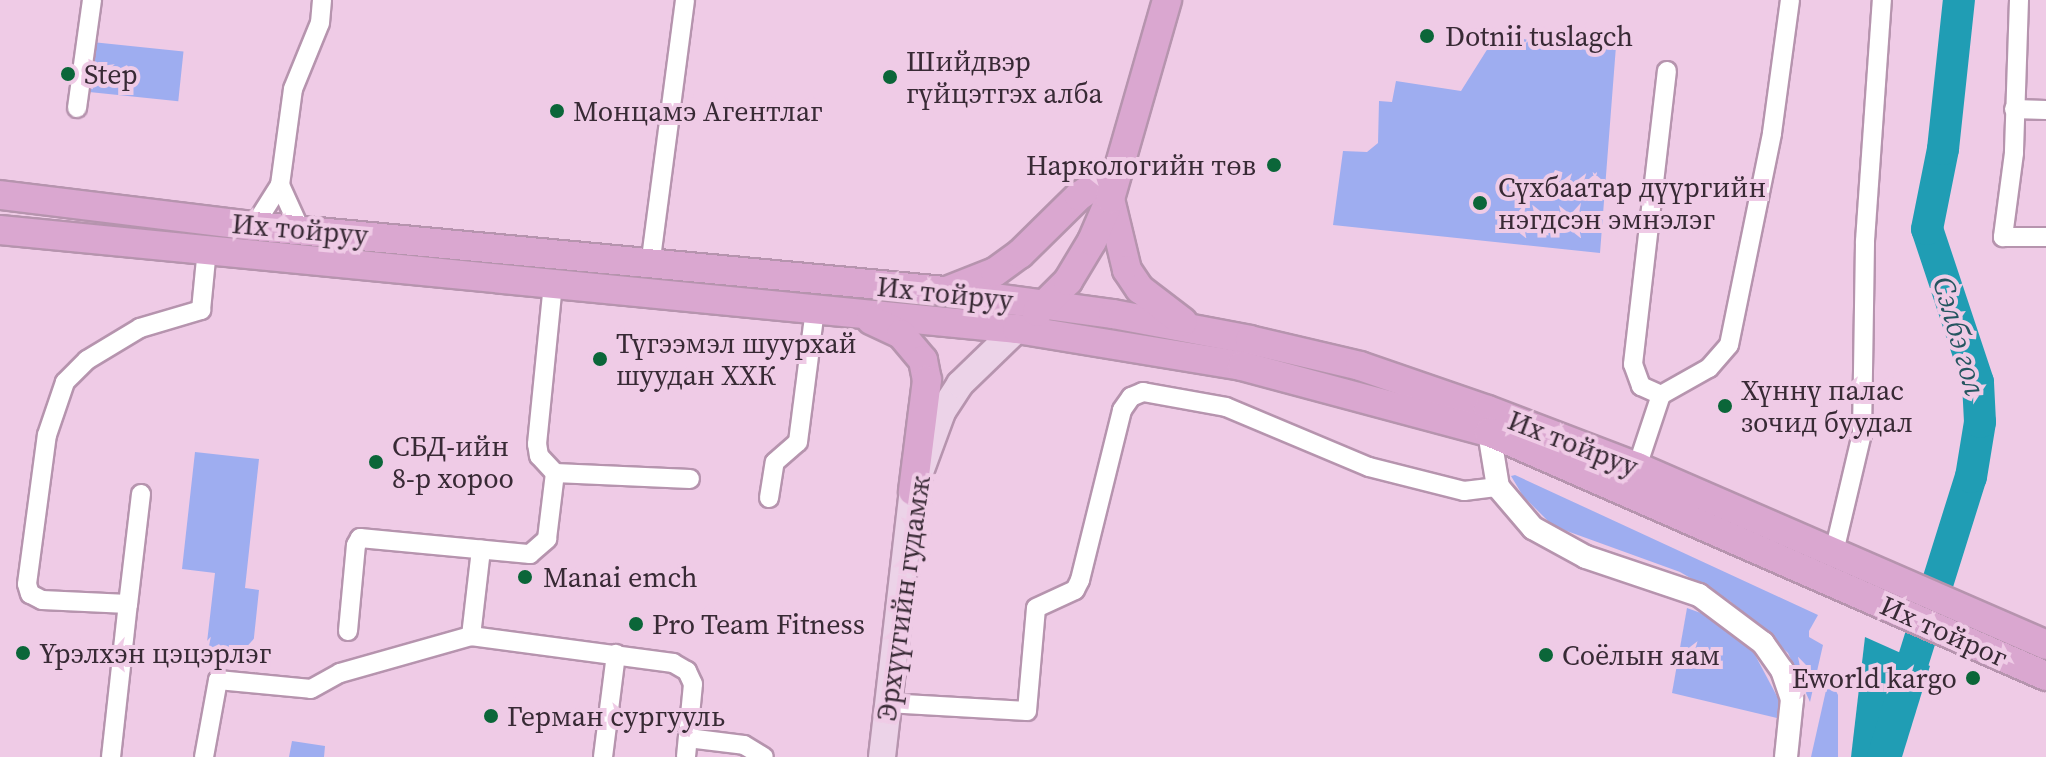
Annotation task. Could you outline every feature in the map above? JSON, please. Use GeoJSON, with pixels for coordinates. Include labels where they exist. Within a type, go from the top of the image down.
{"type":"FeatureCollection","features":[{"type":"Feature","properties":{"kind":"main road"},"geometry":{"type":"LineString","coordinates":[[1017,329],[1046,304],[1082,261],[1110,199],[1167,0]]}},
{"type":"Feature","properties":{"kind":"main road"},"geometry":{"type":"LineString","coordinates":[[944,291],[995,272],[1020,254],[1079,196],[1119,169]]}},
{"type":"Feature","properties":{"kind":"main road","name":"Их тойруу"},"geometry":{"type":"LineString","coordinates":[[0,195],[254,226],[650,266],[944,291],[1190,328],[1360,366],[1637,467],[1843,565]]}},
{"type":"Feature","properties":{"kind":"main road"},"geometry":{"type":"LineString","coordinates":[[1110,199],[1127,270],[1140,289],[1190,328]]}},
{"type":"Feature","properties":{"kind":"main road","name":"Их тойруу"},"geometry":{"type":"LineString","coordinates":[[0,230],[1017,329],[1242,366],[1489,432],[1843,565]]}},
{"type":"Feature","properties":{"kind":"main road"},"geometry":{"type":"LineString","coordinates":[[856,312],[901,334],[923,360],[927,380],[913,491]]}},
{"type":"Feature","properties":{"kind":"main road","name":"Эрхүүгийн гудамж"},"geometry":{"type":"LineString","coordinates":[[882,757],[913,491],[942,412],[960,384],[1017,329]]}},
{"type":"Feature","properties":{"kind":"main road","name":"Их тойрог"},"geometry":{"type":"LineString","coordinates":[[1843,565],[1990,635],[2046,676]]}},
{"type":"Feature","properties":{"kind":"main road","name":"Их тойрог"},"geometry":{"type":"LineString","coordinates":[[1990,635],[2046,645]]}},
{"type":"Feature","properties":{"kind":"street"},"geometry":{"type":"LineString","coordinates":[[77,108],[92,0]]}},
{"type":"Feature","properties":{"kind":"street"},"geometry":{"type":"LineString","coordinates":[[254,226],[280,185],[293,89],[320,23],[322,0]]}},
{"type":"Feature","properties":{"kind":"street"},"geometry":{"type":"LineString","coordinates":[[650,266],[685,0]]}},
{"type":"Feature","properties":{"kind":"street"},"geometry":{"type":"LineString","coordinates":[[1637,467],[1661,395],[1718,360],[1733,334],[1772,133],[1790,0]]}},
{"type":"Feature","properties":{"kind":"street"},"geometry":{"type":"LineString","coordinates":[[1843,565],[1862,434],[1865,241],[1882,0]]}},
{"type":"Feature","properties":{"kind":"street"},"geometry":{"type":"LineString","coordinates":[[2019,0],[2003,237],[2046,237]]}},
{"type":"Feature","properties":{"kind":"street"},"geometry":{"type":"LineString","coordinates":[[1661,395],[1641,386],[1633,364],[1667,71]]}},
{"type":"Feature","properties":{"kind":"street"},"geometry":{"type":"LineString","coordinates":[[2014,109],[2046,110]]}},
{"type":"Feature","properties":{"kind":"street"},"geometry":{"type":"LineString","coordinates":[[280,185],[300,229]]}},
{"type":"Feature","properties":{"kind":"street"},"geometry":{"type":"LineString","coordinates":[[128,604],[42,600],[30,594],[27,584],[47,435],[65,382],[87,360],[140,328],[201,310],[207,249]]}},
{"type":"Feature","properties":{"kind":"street"},"geometry":{"type":"LineString","coordinates":[[553,285],[537,444],[539,456],[555,473],[690,479]]}},
{"type":"Feature","properties":{"kind":"street"},"geometry":{"type":"LineString","coordinates":[[769,498],[775,462],[798,442],[815,309]]}},
{"type":"Feature","properties":{"kind":"street"},"geometry":{"type":"LineString","coordinates":[[887,703],[1027,711],[1036,608],[1075,590],[1080,580],[1122,410],[1131,397],[1143,392],[1226,407],[1369,467],[1464,491],[1498,487]]}},
{"type":"Feature","properties":{"kind":"street"},"geometry":{"type":"LineString","coordinates":[[1489,432],[1498,487],[1533,528],[1554,543],[1699,595],[1763,643],[1782,670],[1792,699],[1786,757]]}},
{"type":"Feature","properties":{"kind":"street"},"geometry":{"type":"LineString","coordinates":[[348,631],[360,538],[530,554],[547,539],[555,473]]}},
{"type":"Feature","properties":{"kind":"street"},"geometry":{"type":"LineString","coordinates":[[111,757],[141,494]]}},
{"type":"Feature","properties":{"kind":"street"},"geometry":{"type":"LineString","coordinates":[[471,636],[481,550]]}},
{"type":"Feature","properties":{"kind":"street"},"geometry":{"type":"LineString","coordinates":[[204,757],[218,680],[311,689],[340,673],[471,636],[673,663],[687,671],[693,684],[687,748],[744,745],[764,757]]}},
{"type":"Feature","properties":{"kind":"street"},"geometry":{"type":"LineString","coordinates":[[603,757],[616,654]]}},
{"type":"Feature","properties":{"kind":"shaded area"},"geometry":{"type":"Polygon","coordinates":[[[1495,37],[1616,46],[1600,253],[1333,225],[1343,151],[1367,152],[1378,143],[1379,101],[1392,102],[1396,81],[1461,91],[1495,37]]]}},
{"type":"Feature","properties":{"kind":"shaded area"},"geometry":{"type":"Polygon","coordinates":[[[92,42],[183,52],[178,101],[87,92],[92,42]]]}},
{"type":"Feature","properties":{"kind":"shaded area"},"geometry":{"type":"Polygon","coordinates":[[[195,452],[259,459],[245,588],[259,590],[252,656],[206,651],[215,573],[182,569],[195,452]]]}},
{"type":"Feature","properties":{"kind":"shaded area"},"geometry":{"type":"Polygon","coordinates":[[[1515,475],[1818,615],[1809,637],[1823,645],[1810,702],[1788,653],[1730,601],[1680,572],[1553,526],[1523,496],[1511,476],[1515,475]]]}},
{"type":"Feature","properties":{"kind":"shaded area"},"geometry":{"type":"Polygon","coordinates":[[[1687,608],[1709,616],[1754,653],[1779,700],[1777,718],[1672,693],[1687,608]]]}},
{"type":"Feature","properties":{"kind":"shaded area"},"geometry":{"type":"Polygon","coordinates":[[[1865,637],[1930,666],[1902,757],[1851,757],[1865,637]]]}},
{"type":"Feature","properties":{"kind":"shaded area"},"geometry":{"type":"Polygon","coordinates":[[[1829,677],[1838,695],[1838,757],[1811,757],[1829,677]]]}},
{"type":"Feature","properties":{"kind":"shaded area"},"geometry":{"type":"Polygon","coordinates":[[[292,741],[325,746],[324,757],[289,757],[292,741]]]}},
{"type":"Feature","properties":{"kind":"waterway","name":"Сэлбэ гол"},"geometry":{"type":"LineString","coordinates":[[1883,757],[1971,477],[1980,422],[1978,382],[1927,229],[1943,149],[1959,0]]}},
{"type":"Feature","properties":{"kind":"place","name":"Dotnii tuslagch"},"geometry":{"type":"Point","coordinates":[1427,36]}},
{"type":"Feature","properties":{"kind":"place","name":"Step"},"geometry":{"type":"Point","coordinates":[68,74]}},
{"type":"Feature","properties":{"kind":"place","name":"Шийдвэр гүйцэтгэх алба"},"geometry":{"type":"Point","coordinates":[890,77]}},
{"type":"Feature","properties":{"kind":"place","name":"Монцамэ Агентлаг"},"geometry":{"type":"Point","coordinates":[557,111]}},
{"type":"Feature","properties":{"kind":"place","name":"Наркологийн төв"},"geometry":{"type":"Point","coordinates":[1274,165]}},
{"type":"Feature","properties":{"kind":"place","name":"Сүхбаатар дүүргийн нэгдсэн эмнэлэг"},"geometry":{"type":"Point","coordinates":[1480,203]}},
{"type":"Feature","properties":{"kind":"place","name":"Түгээмэл шуурхай шуудан ХХК"},"geometry":{"type":"Point","coordinates":[600,359]}},
{"type":"Feature","properties":{"kind":"place","name":"Хүннү палас зочид буудал"},"geometry":{"type":"Point","coordinates":[1725,406]}},
{"type":"Feature","properties":{"kind":"place","name":"СБД-ийн 8-р хороо"},"geometry":{"type":"Point","coordinates":[376,462]}},
{"type":"Feature","properties":{"kind":"place","name":"Manai emch"},"geometry":{"type":"Point","coordinates":[525,577]}},
{"type":"Feature","properties":{"kind":"place","name":"Pro Team Fitness"},"geometry":{"type":"Point","coordinates":[636,624]}},
{"type":"Feature","properties":{"kind":"place","name":"Үрэлхэн цэцэрлэг"},"geometry":{"type":"Point","coordinates":[23,653]}},
{"type":"Feature","properties":{"kind":"place","name":"Соёлын яам"},"geometry":{"type":"Point","coordinates":[1546,655]}},
{"type":"Feature","properties":{"kind":"place","name":"Eworld kargo"},"geometry":{"type":"Point","coordinates":[1973,678]}},
{"type":"Feature","properties":{"kind":"place","name":"Герман сургууль"},"geometry":{"type":"Point","coordinates":[491,716]}}]}
